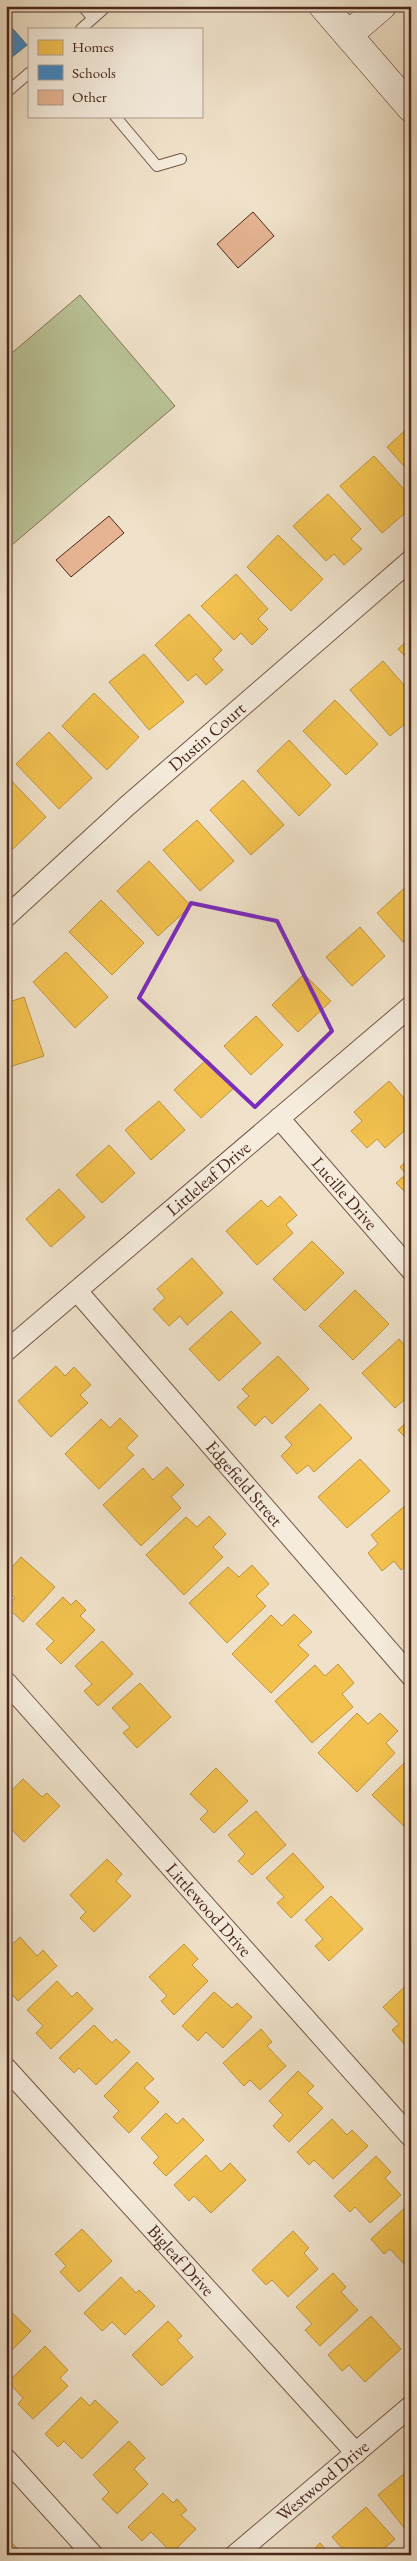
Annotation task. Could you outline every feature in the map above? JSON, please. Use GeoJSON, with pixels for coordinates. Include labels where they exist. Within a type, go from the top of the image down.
{"type":"FeatureCollection","features":[{"type":"Feature","properties":{"kind":"main road"},"geometry":{"type":"LineString","coordinates":[[323,6],[411,108]]}},
{"type":"Feature","properties":{"kind":"main road"},"geometry":{"type":"LineString","coordinates":[[348,35],[382,6]]}},
{"type":"Feature","properties":{"kind":"street","name":"Dustin Court"},"geometry":{"type":"LineString","coordinates":[[6,917],[127,806],[411,560]]}},
{"type":"Feature","properties":{"kind":"street","name":"Littleleaf Drive"},"geometry":{"type":"LineString","coordinates":[[6,1351],[411,1006]]}},
{"type":"Feature","properties":{"kind":"street","name":"Lucille Drive"},"geometry":{"type":"LineString","coordinates":[[279,1118],[411,1270]]}},
{"type":"Feature","properties":{"kind":"street","name":"Edgefield Street"},"geometry":{"type":"LineString","coordinates":[[77,1291],[411,1676]]}},
{"type":"Feature","properties":{"kind":"street","name":"Littlewood Drive"},"geometry":{"type":"LineString","coordinates":[[6,1682],[411,2137]]}},
{"type":"Feature","properties":{"kind":"street","name":"Bigleaf Drive"},"geometry":{"type":"LineString","coordinates":[[6,2068],[356,2453]]}},
{"type":"Feature","properties":{"kind":"street","name":"Westwood Drive"},"geometry":{"type":"LineString","coordinates":[[235,2555],[411,2406]]}},
{"type":"Feature","properties":{"kind":"street"},"geometry":{"type":"LineString","coordinates":[[6,2459],[92,2555]]}},
{"type":"Feature","properties":{"kind":"lane"},"geometry":{"type":"LineString","coordinates":[[82,6],[93,18]]}},
{"type":"Feature","properties":{"kind":"lane"},"geometry":{"type":"LineString","coordinates":[[82,28],[107,6]]}},
{"type":"Feature","properties":{"kind":"lane"},"geometry":{"type":"LineString","coordinates":[[6,93],[28,74]]}},
{"type":"Feature","properties":{"kind":"lane"},"geometry":{"type":"LineString","coordinates":[[117,118],[157,166],[182,159]]}},
{"type":"Feature","properties":{"kind":"highlighted area"},"geometry":{"type":"Polygon","coordinates":[[[191,903],[277,921],[332,1031],[255,1107],[139,998],[191,903]]]}},
{"type":"Feature","properties":{"kind":"green space"},"geometry":{"type":"Polygon","coordinates":[[[80,295],[175,406],[6,550],[6,358],[80,295]]]}},
{"type":"Feature","properties":{"kind":"building: Homes"},"geometry":{"type":"Polygon","coordinates":[[[411,425],[411,474],[387,447],[411,425]]]}},
{"type":"Feature","properties":{"kind":"building: Homes"},"geometry":{"type":"Polygon","coordinates":[[[374,456],[411,497],[411,508],[382,533],[340,486],[374,456]]]}},
{"type":"Feature","properties":{"kind":"building: Homes"},"geometry":{"type":"Polygon","coordinates":[[[328,494],[361,529],[351,539],[362,549],[344,565],[334,554],[326,561],[293,526],[328,494]]]}},
{"type":"Feature","properties":{"kind":"building: Homes"},"geometry":{"type":"Polygon","coordinates":[[[278,535],[323,579],[291,611],[247,567],[278,535]]]}},
{"type":"Feature","properties":{"kind":"building: Homes"},"geometry":{"type":"Polygon","coordinates":[[[236,574],[268,609],[258,619],[268,629],[252,645],[241,633],[234,640],[201,606],[236,574]]]}},
{"type":"Feature","properties":{"kind":"building: Homes"},"geometry":{"type":"Polygon","coordinates":[[[189,614],[222,650],[213,659],[223,670],[206,685],[196,674],[188,681],[155,645],[189,614]]]}},
{"type":"Feature","properties":{"kind":"building: Homes"},"geometry":{"type":"Polygon","coordinates":[[[411,637],[411,662],[398,649],[411,637]]]}},
{"type":"Feature","properties":{"kind":"building: Homes"},"geometry":{"type":"Polygon","coordinates":[[[144,654],[184,702],[149,730],[109,682],[144,654]]]}},
{"type":"Feature","properties":{"kind":"building: Homes"},"geometry":{"type":"Polygon","coordinates":[[[383,661],[411,693],[411,719],[390,736],[350,690],[383,661]]]}},
{"type":"Feature","properties":{"kind":"building: Homes"},"geometry":{"type":"Polygon","coordinates":[[[94,693],[139,737],[107,770],[62,726],[94,693]]]}},
{"type":"Feature","properties":{"kind":"building: Homes"},"geometry":{"type":"Polygon","coordinates":[[[335,700],[378,744],[346,775],[303,731],[335,700]]]}},
{"type":"Feature","properties":{"kind":"building: Homes"},"geometry":{"type":"Polygon","coordinates":[[[49,732],[92,778],[59,809],[16,764],[49,732]]]}},
{"type":"Feature","properties":{"kind":"building: Homes"},"geometry":{"type":"Polygon","coordinates":[[[289,740],[331,785],[299,816],[257,771],[289,740]]]}},
{"type":"Feature","properties":{"kind":"building: Homes"},"geometry":{"type":"Polygon","coordinates":[[[6,775],[46,817],[13,849],[6,842],[6,775]]]}},
{"type":"Feature","properties":{"kind":"building: Homes"},"geometry":{"type":"Polygon","coordinates":[[[243,780],[284,825],[251,855],[210,810],[243,780]]]}},
{"type":"Feature","properties":{"kind":"building: Homes"},"geometry":{"type":"Polygon","coordinates":[[[197,820],[234,861],[200,891],[163,850],[197,820]]]}},
{"type":"Feature","properties":{"kind":"building: Homes"},"geometry":{"type":"Polygon","coordinates":[[[149,861],[191,906],[158,936],[117,891],[149,861]]]}},
{"type":"Feature","properties":{"kind":"building: Homes"},"geometry":{"type":"Polygon","coordinates":[[[410,883],[411,935],[403,942],[377,913],[410,883]]]}},
{"type":"Feature","properties":{"kind":"building: Homes"},"geometry":{"type":"Polygon","coordinates":[[[101,900],[144,943],[112,975],[69,932],[101,900]]]}},
{"type":"Feature","properties":{"kind":"building: Homes"},"geometry":{"type":"Polygon","coordinates":[[[360,927],[385,956],[352,986],[326,957],[360,927]]]}},
{"type":"Feature","properties":{"kind":"building: Homes"},"geometry":{"type":"Polygon","coordinates":[[[66,952],[108,997],[75,1028],[33,982],[66,952]]]}},
{"type":"Feature","properties":{"kind":"building: Homes"},"geometry":{"type":"Polygon","coordinates":[[[304,974],[331,1001],[298,1032],[272,1005],[304,974]]]}},
{"type":"Feature","properties":{"kind":"building: Homes"},"geometry":{"type":"Polygon","coordinates":[[[24,997],[44,1056],[6,1068],[6,1003],[24,997]]]}},
{"type":"Feature","properties":{"kind":"building: Homes"},"geometry":{"type":"Polygon","coordinates":[[[256,1016],[283,1045],[251,1075],[224,1046],[256,1016]]]}},
{"type":"Feature","properties":{"kind":"building: Homes"},"geometry":{"type":"Polygon","coordinates":[[[207,1059],[234,1088],[201,1118],[174,1090],[207,1059]]]}},
{"type":"Feature","properties":{"kind":"building: Homes"},"geometry":{"type":"Polygon","coordinates":[[[389,1081],[411,1106],[411,1125],[385,1148],[377,1139],[367,1148],[351,1131],[362,1121],[354,1112],[389,1081]]]}},
{"type":"Feature","properties":{"kind":"building: Homes"},"geometry":{"type":"Polygon","coordinates":[[[159,1101],[185,1130],[151,1160],[125,1130],[159,1101]]]}},
{"type":"Feature","properties":{"kind":"building: Homes"},"geometry":{"type":"Polygon","coordinates":[[[109,1145],[135,1173],[102,1203],[76,1175],[109,1145]]]}},
{"type":"Feature","properties":{"kind":"building: Homes"},"geometry":{"type":"Polygon","coordinates":[[[411,1157],[411,1198],[396,1183],[406,1174],[400,1167],[411,1157]]]}},
{"type":"Feature","properties":{"kind":"building: Homes"},"geometry":{"type":"Polygon","coordinates":[[[59,1189],[85,1217],[51,1247],[26,1219],[59,1189]]]}},
{"type":"Feature","properties":{"kind":"building: Homes"},"geometry":{"type":"Polygon","coordinates":[[[280,1196],[297,1215],[286,1225],[293,1233],[257,1265],[226,1231],[261,1200],[268,1207],[280,1196]]]}},
{"type":"Feature","properties":{"kind":"building: Homes"},"geometry":{"type":"Polygon","coordinates":[[[312,1241],[344,1273],[305,1311],[273,1279],[312,1241]]]}},
{"type":"Feature","properties":{"kind":"building: Homes"},"geometry":{"type":"Polygon","coordinates":[[[192,1258],[223,1293],[187,1325],[180,1316],[169,1326],[153,1309],[165,1298],[157,1289],[192,1258]]]}},
{"type":"Feature","properties":{"kind":"building: Homes"},"geometry":{"type":"Polygon","coordinates":[[[355,1290],[389,1324],[353,1360],[319,1326],[355,1290]]]}},
{"type":"Feature","properties":{"kind":"building: Homes"},"geometry":{"type":"Polygon","coordinates":[[[231,1311],[261,1343],[219,1381],[189,1349],[231,1311]]]}},
{"type":"Feature","properties":{"kind":"building: Homes"},"geometry":{"type":"Polygon","coordinates":[[[399,1339],[411,1352],[411,1394],[395,1408],[362,1373],[399,1339]]]}},
{"type":"Feature","properties":{"kind":"building: Homes"},"geometry":{"type":"Polygon","coordinates":[[[278,1356],[309,1389],[272,1424],[265,1416],[255,1426],[237,1407],[249,1396],[242,1389],[278,1356]]]}},
{"type":"Feature","properties":{"kind":"building: Homes"},"geometry":{"type":"Polygon","coordinates":[[[56,1366],[65,1376],[74,1367],[91,1385],[80,1395],[88,1403],[51,1437],[18,1401],[56,1366]]]}},
{"type":"Feature","properties":{"kind":"building: Homes"},"geometry":{"type":"Polygon","coordinates":[[[320,1404],[352,1438],[314,1472],[308,1465],[297,1474],[281,1456],[292,1445],[285,1437],[320,1404]]]}},
{"type":"Feature","properties":{"kind":"building: Homes"},"geometry":{"type":"Polygon","coordinates":[[[120,1418],[138,1436],[126,1448],[134,1455],[99,1489],[65,1454],[101,1419],[110,1428],[120,1418]]]}},
{"type":"Feature","properties":{"kind":"building: Homes"},"geometry":{"type":"Polygon","coordinates":[[[411,1418],[411,1443],[398,1430],[411,1418]]]}},
{"type":"Feature","properties":{"kind":"building: Homes"},"geometry":{"type":"Polygon","coordinates":[[[360,1459],[390,1491],[347,1528],[318,1497],[360,1459]]]}},
{"type":"Feature","properties":{"kind":"building: Homes"},"geometry":{"type":"Polygon","coordinates":[[[167,1467],[184,1485],[171,1497],[181,1508],[141,1546],[103,1505],[143,1468],[153,1480],[167,1467]]]}},
{"type":"Feature","properties":{"kind":"building: Homes"},"geometry":{"type":"Polygon","coordinates":[[[407,1504],[411,1507],[411,1562],[401,1570],[394,1561],[382,1571],[368,1553],[378,1544],[371,1535],[407,1504]]]}},
{"type":"Feature","properties":{"kind":"building: Homes"},"geometry":{"type":"Polygon","coordinates":[[[209,1516],[226,1534],[213,1547],[223,1557],[184,1595],[146,1555],[186,1517],[197,1527],[209,1516]]]}},
{"type":"Feature","properties":{"kind":"building: Homes"},"geometry":{"type":"Polygon","coordinates":[[[21,1557],[55,1587],[23,1622],[7,1607],[15,1598],[6,1590],[6,1574],[21,1557]]]}},
{"type":"Feature","properties":{"kind":"building: Homes"},"geometry":{"type":"Polygon","coordinates":[[[252,1565],[269,1584],[256,1596],[266,1606],[227,1643],[189,1603],[228,1567],[239,1577],[252,1565]]]}},
{"type":"Feature","properties":{"kind":"building: Homes"},"geometry":{"type":"Polygon","coordinates":[[[63,1597],[71,1605],[76,1600],[86,1610],[80,1616],[95,1630],[61,1664],[46,1649],[54,1641],[36,1624],[63,1597]]]}},
{"type":"Feature","properties":{"kind":"building: Homes"},"geometry":{"type":"Polygon","coordinates":[[[294,1614],[312,1632],[298,1645],[309,1655],[271,1693],[232,1654],[271,1615],[282,1626],[294,1614]]]}},
{"type":"Feature","properties":{"kind":"building: Homes"},"geometry":{"type":"Polygon","coordinates":[[[102,1641],[133,1674],[98,1706],[84,1691],[92,1684],[75,1666],[102,1641]]]}},
{"type":"Feature","properties":{"kind":"building: Homes"},"geometry":{"type":"Polygon","coordinates":[[[338,1664],[354,1683],[342,1694],[353,1707],[312,1743],[275,1701],[315,1665],[325,1676],[338,1664]]]}},
{"type":"Feature","properties":{"kind":"building: Homes"},"geometry":{"type":"Polygon","coordinates":[[[140,1683],[171,1717],[137,1748],[123,1733],[130,1727],[112,1708],[140,1683]]]}},
{"type":"Feature","properties":{"kind":"building: Homes"},"geometry":{"type":"Polygon","coordinates":[[[357,1713],[368,1724],[380,1713],[398,1731],[386,1743],[395,1753],[357,1792],[318,1753],[357,1713]]]}},
{"type":"Feature","properties":{"kind":"building: Homes"},"geometry":{"type":"Polygon","coordinates":[[[411,1756],[411,1829],[409,1831],[372,1795],[411,1756]]]}},
{"type":"Feature","properties":{"kind":"building: Homes"},"geometry":{"type":"Polygon","coordinates":[[[216,1768],[248,1801],[214,1833],[200,1819],[208,1811],[190,1794],[216,1768]]]}},
{"type":"Feature","properties":{"kind":"building: Homes"},"geometry":{"type":"Polygon","coordinates":[[[23,1779],[42,1797],[47,1793],[60,1806],[24,1842],[6,1824],[6,1815],[9,1813],[6,1810],[6,1796],[23,1779]]]}},
{"type":"Feature","properties":{"kind":"building: Homes"},"geometry":{"type":"Polygon","coordinates":[[[256,1811],[286,1845],[252,1875],[238,1861],[245,1854],[228,1835],[256,1811]]]}},
{"type":"Feature","properties":{"kind":"building: Homes"},"geometry":{"type":"Polygon","coordinates":[[[293,1853],[324,1887],[291,1918],[277,1903],[284,1897],[266,1878],[293,1853]]]}},
{"type":"Feature","properties":{"kind":"building: Homes"},"geometry":{"type":"Polygon","coordinates":[[[107,1859],[122,1874],[116,1881],[131,1896],[94,1932],[80,1918],[86,1912],[70,1895],[107,1859]]]}},
{"type":"Feature","properties":{"kind":"building: Homes"},"geometry":{"type":"Polygon","coordinates":[[[331,1896],[363,1929],[329,1961],[315,1946],[323,1939],[305,1920],[331,1896]]]}},
{"type":"Feature","properties":{"kind":"building: Homes"},"geometry":{"type":"Polygon","coordinates":[[[20,1937],[37,1956],[43,1950],[57,1966],[18,2001],[6,1988],[6,1950],[20,1937]]]}},
{"type":"Feature","properties":{"kind":"building: Homes"},"geometry":{"type":"Polygon","coordinates":[[[184,1944],[198,1959],[192,1965],[208,1981],[174,2015],[161,2001],[167,1996],[149,1977],[184,1944]]]}},
{"type":"Feature","properties":{"kind":"building: Homes"},"geometry":{"type":"Polygon","coordinates":[[[57,1981],[72,1997],[77,1992],[93,2009],[51,2049],[36,2033],[43,2026],[27,2010],[57,1981]]]}},
{"type":"Feature","properties":{"kind":"building: Homes"},"geometry":{"type":"Polygon","coordinates":[[[411,1981],[411,2039],[405,2045],[392,2030],[399,2024],[383,2007],[411,1981]]]}},
{"type":"Feature","properties":{"kind":"building: Homes"},"geometry":{"type":"Polygon","coordinates":[[[214,1992],[232,2008],[237,2003],[252,2017],[223,2048],[206,2032],[198,2041],[182,2026],[214,1992]]]}},
{"type":"Feature","properties":{"kind":"building: Homes"},"geometry":{"type":"Polygon","coordinates":[[[94,2025],[112,2043],[116,2039],[130,2052],[96,2085],[79,2068],[74,2073],[59,2058],[94,2025]]]}},
{"type":"Feature","properties":{"kind":"building: Homes"},"geometry":{"type":"Polygon","coordinates":[[[261,2029],[272,2042],[267,2046],[286,2066],[260,2090],[250,2080],[244,2086],[223,2063],[261,2029]]]}},
{"type":"Feature","properties":{"kind":"building: Homes"},"geometry":{"type":"Polygon","coordinates":[[[137,2062],[154,2079],[144,2088],[159,2102],[129,2133],[113,2117],[119,2111],[104,2096],[137,2062]]]}},
{"type":"Feature","properties":{"kind":"building: Homes"},"geometry":{"type":"Polygon","coordinates":[[[298,2071],[314,2086],[307,2093],[323,2108],[289,2142],[273,2126],[283,2115],[269,2101],[298,2071]]]}},
{"type":"Feature","properties":{"kind":"building: Homes"},"geometry":{"type":"Polygon","coordinates":[[[166,2113],[177,2124],[183,2118],[204,2140],[166,2176],[153,2163],[159,2157],[141,2138],[166,2113]]]}},
{"type":"Feature","properties":{"kind":"building: Homes"},"geometry":{"type":"Polygon","coordinates":[[[332,2119],[347,2135],[352,2130],[368,2146],[333,2179],[314,2160],[309,2165],[297,2152],[332,2119]]]}},
{"type":"Feature","properties":{"kind":"building: Homes"},"geometry":{"type":"Polygon","coordinates":[[[206,2155],[221,2172],[230,2163],[246,2180],[211,2213],[194,2196],[189,2201],[174,2185],[206,2155]]]}},
{"type":"Feature","properties":{"kind":"building: Homes"},"geometry":{"type":"Polygon","coordinates":[[[376,2156],[391,2172],[385,2178],[401,2195],[370,2223],[355,2207],[350,2212],[334,2196],[376,2156]]]}},
{"type":"Feature","properties":{"kind":"building: Homes"},"geometry":{"type":"Polygon","coordinates":[[[409,2204],[411,2263],[407,2267],[390,2249],[384,2254],[371,2239],[409,2204]]]}},
{"type":"Feature","properties":{"kind":"building: Homes"},"geometry":{"type":"Polygon","coordinates":[[[82,2229],[112,2261],[79,2292],[60,2272],[66,2266],[55,2254],[82,2229]]]}},
{"type":"Feature","properties":{"kind":"building: Homes"},"geometry":{"type":"Polygon","coordinates":[[[293,2231],[309,2248],[304,2253],[318,2269],[288,2297],[272,2280],[266,2285],[252,2270],[293,2231]]]}},
{"type":"Feature","properties":{"kind":"building: Homes"},"geometry":{"type":"Polygon","coordinates":[[[333,2273],[346,2287],[341,2292],[358,2310],[320,2346],[305,2330],[312,2324],[296,2307],[333,2273]]]}},
{"type":"Feature","properties":{"kind":"building: Homes"},"geometry":{"type":"Polygon","coordinates":[[[121,2277],[136,2293],[139,2290],[155,2306],[125,2335],[112,2322],[102,2331],[84,2313],[121,2277]]]}},
{"type":"Feature","properties":{"kind":"building: Homes"},"geometry":{"type":"Polygon","coordinates":[[[6,2307],[31,2331],[6,2356],[6,2307]]]}},
{"type":"Feature","properties":{"kind":"building: Homes"},"geometry":{"type":"Polygon","coordinates":[[[371,2316],[401,2349],[365,2382],[349,2365],[342,2371],[328,2355],[371,2316]]]}},
{"type":"Feature","properties":{"kind":"building: Homes"},"geometry":{"type":"Polygon","coordinates":[[[168,2321],[182,2336],[177,2340],[193,2357],[162,2386],[132,2355],[168,2321]]]}},
{"type":"Feature","properties":{"kind":"building: Homes"},"geometry":{"type":"Polygon","coordinates":[[[45,2346],[68,2370],[60,2378],[68,2386],[33,2419],[18,2404],[23,2398],[8,2382],[45,2346]]]}},
{"type":"Feature","properties":{"kind":"building: Homes"},"geometry":{"type":"Polygon","coordinates":[[[81,2397],[90,2406],[95,2400],[118,2422],[82,2459],[64,2441],[58,2447],[45,2434],[81,2397]]]}},
{"type":"Feature","properties":{"kind":"building: Homes"},"geometry":{"type":"Polygon","coordinates":[[[129,2441],[145,2458],[134,2469],[148,2484],[117,2514],[102,2499],[109,2492],[93,2475],[129,2441]]]}},
{"type":"Feature","properties":{"kind":"building: Homes"},"geometry":{"type":"Polygon","coordinates":[[[411,2468],[411,2524],[405,2529],[378,2495],[411,2468]]]}},
{"type":"Feature","properties":{"kind":"building: Homes"},"geometry":{"type":"Polygon","coordinates":[[[163,2493],[173,2503],[177,2499],[187,2510],[181,2515],[196,2529],[172,2553],[151,2532],[142,2541],[128,2527],[163,2493]]]}},
{"type":"Feature","properties":{"kind":"building: Homes"},"geometry":{"type":"Polygon","coordinates":[[[366,2507],[395,2539],[377,2555],[348,2555],[332,2537],[366,2507]]]}},
{"type":"Feature","properties":{"kind":"building: Homes"},"geometry":{"type":"Polygon","coordinates":[[[9,2540],[24,2555],[6,2555],[6,2543],[9,2540]]]}},
{"type":"Feature","properties":{"kind":"building: Homes"},"geometry":{"type":"Polygon","coordinates":[[[320,2543],[331,2555],[308,2555],[320,2543]]]}},
{"type":"Feature","properties":{"kind":"building: Schools"},"geometry":{"type":"Polygon","coordinates":[[[6,21],[27,45],[6,62],[6,21]]]}},
{"type":"Feature","properties":{"kind":"building: Other"},"geometry":{"type":"Polygon","coordinates":[[[253,212],[274,236],[238,268],[217,244],[253,212]]]}},
{"type":"Feature","properties":{"kind":"building: Other"},"geometry":{"type":"Polygon","coordinates":[[[109,516],[124,533],[71,577],[56,560],[109,516]]]}}]}
